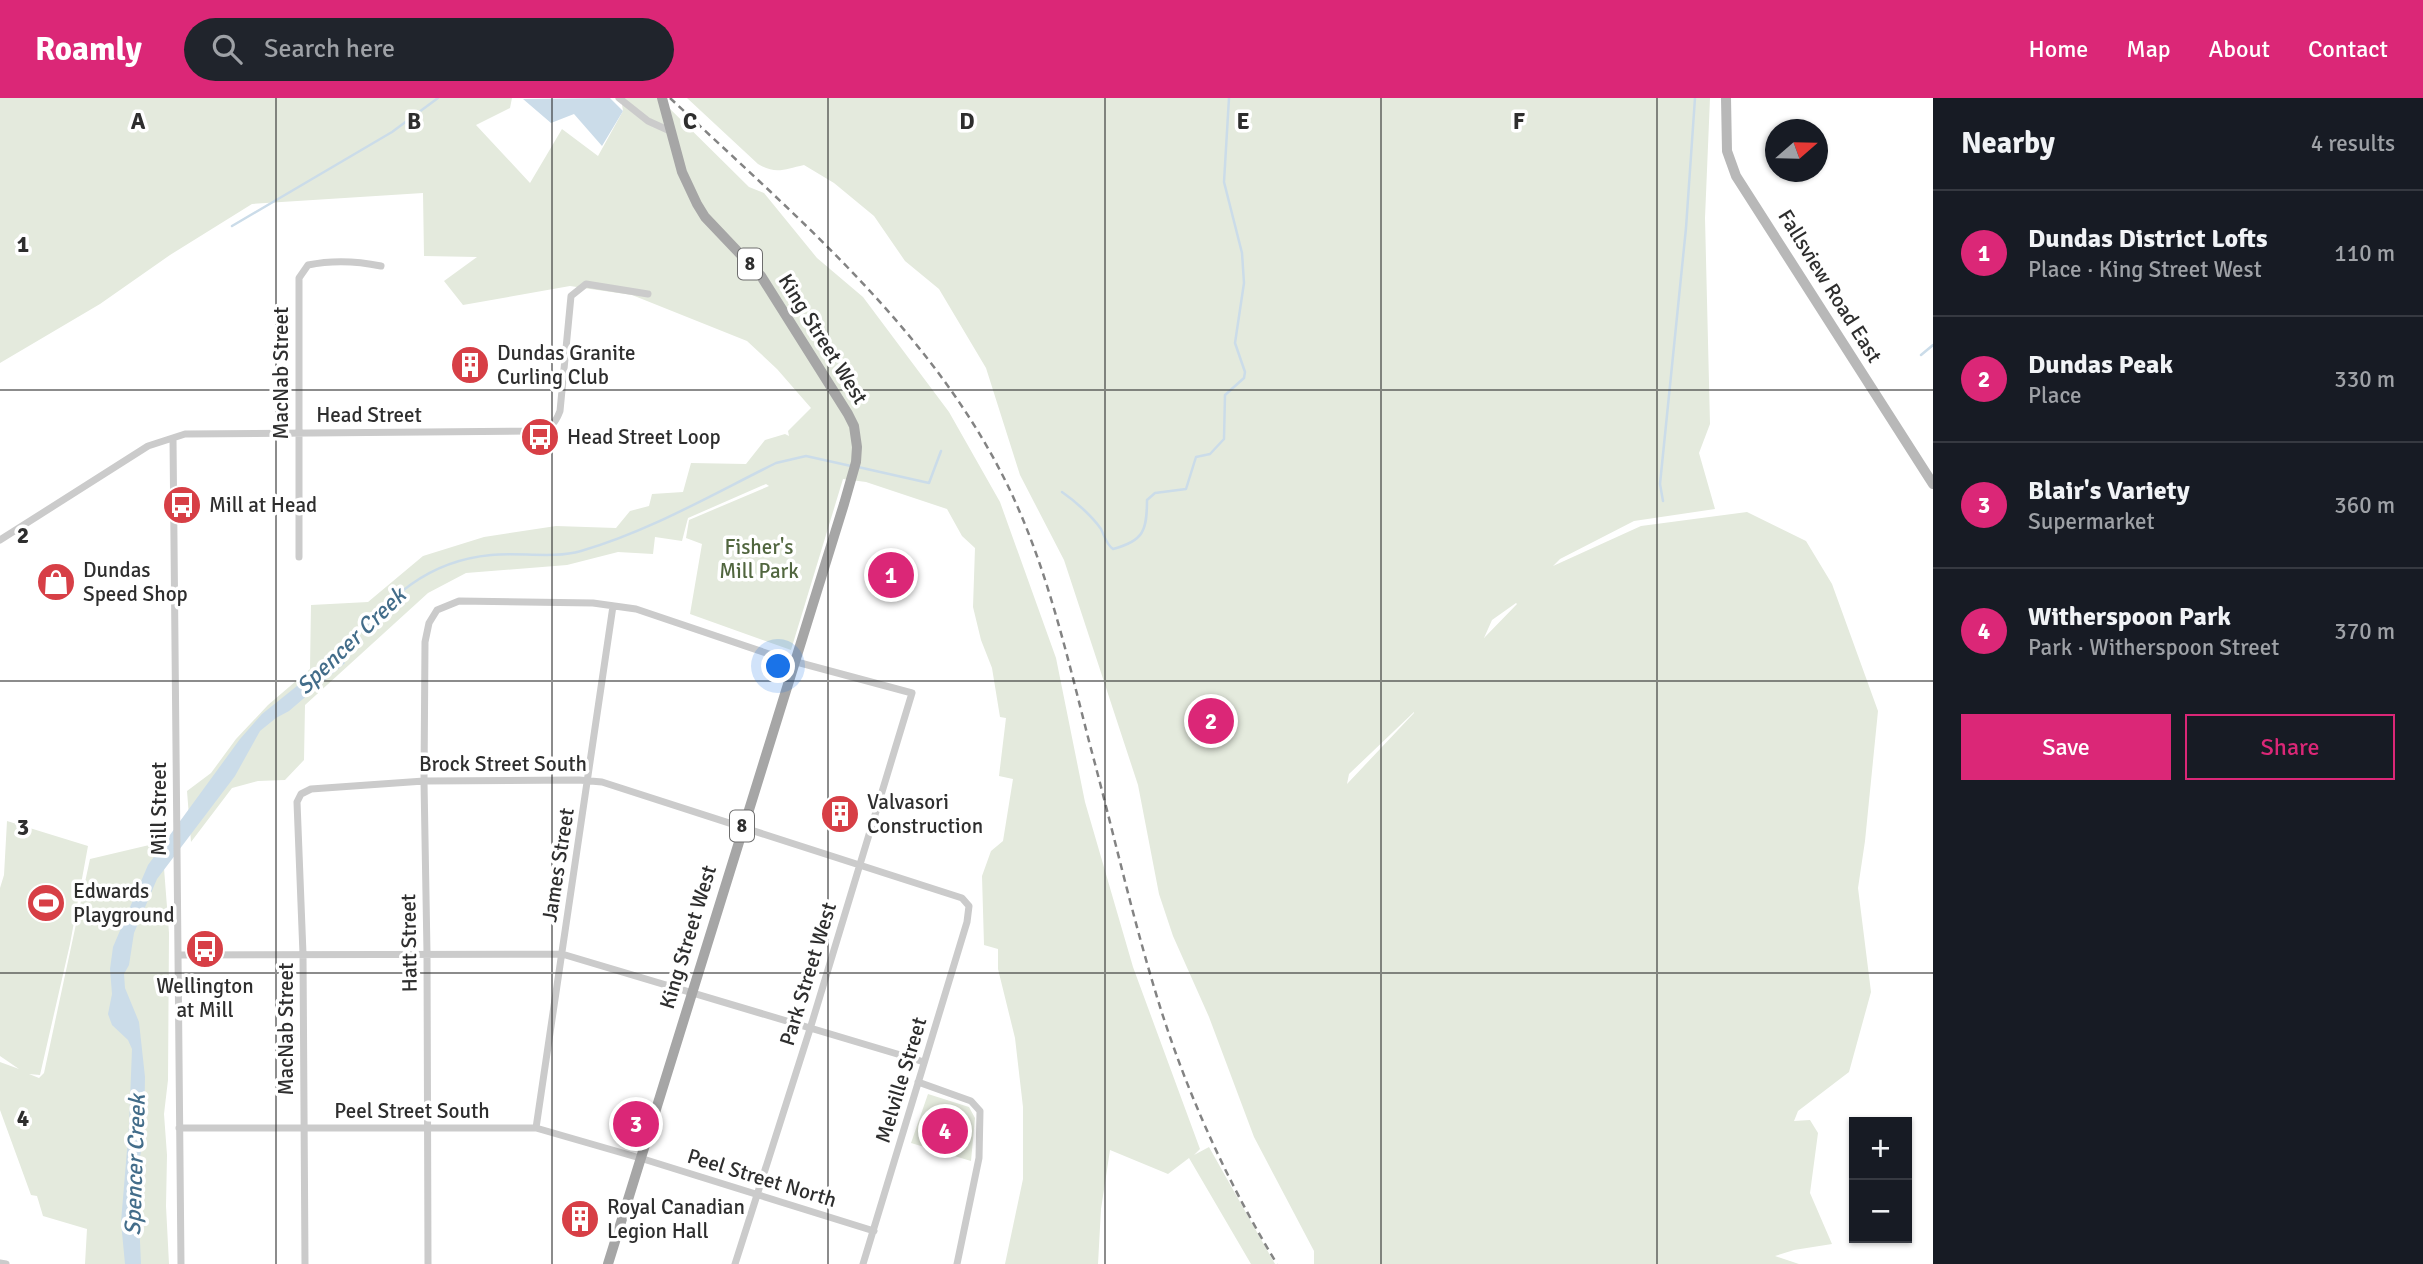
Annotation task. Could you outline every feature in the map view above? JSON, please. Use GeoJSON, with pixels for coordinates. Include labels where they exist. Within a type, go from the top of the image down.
{"type":"FeatureCollection","features":[{"type":"Feature","properties":{"kind":"main road","name":"King Street West"},"geometry":{"type":"LineString","coordinates":[[608,1264],[851,479],[857,447],[854,426],[838,395],[761,276],[705,217],[697,204],[682,172],[662,98]]}},
{"type":"Feature","properties":{"kind":"street"},"geometry":{"type":"LineString","coordinates":[[619,98],[648,121],[670,131]]}},
{"type":"Feature","properties":{"kind":"street","name":"Fallsview Road East"},"geometry":{"type":"LineString","coordinates":[[1726,98],[1727,151],[1736,176],[1933,484]]}},
{"type":"Feature","properties":{"kind":"street","name":"MacNab Street"},"geometry":{"type":"LineString","coordinates":[[299,557],[297,289],[302,271],[308,265],[317,263],[357,262],[381,266]]}},
{"type":"Feature","properties":{"kind":"street","name":"Head Street"},"geometry":{"type":"LineString","coordinates":[[0,540],[148,446],[173,438],[200,433],[548,429],[556,422],[560,411],[571,296],[586,284],[648,294]]}},
{"type":"Feature","properties":{"kind":"street","name":"Mill Street"},"geometry":{"type":"LineString","coordinates":[[173,438],[181,1264]]}},
{"type":"Feature","properties":{"kind":"street","name":"Hatt Street"},"geometry":{"type":"LineString","coordinates":[[429,1264],[424,782],[425,642],[429,623],[438,610],[459,601],[593,603],[613,606]]}},
{"type":"Feature","properties":{"kind":"street"},"geometry":{"type":"LineString","coordinates":[[613,606],[636,609],[793,661]]}},
{"type":"Feature","properties":{"kind":"street","name":"James Street"},"geometry":{"type":"LineString","coordinates":[[536,1129],[613,606]]}},
{"type":"Feature","properties":{"kind":"street","name":"Park Street West"},"geometry":{"type":"LineString","coordinates":[[735,1264],[912,693],[793,661]]}},
{"type":"Feature","properties":{"kind":"street","name":"Brock Street South"},"geometry":{"type":"LineString","coordinates":[[301,794],[311,789],[424,782],[589,780],[859,863],[962,898],[969,906]]}},
{"type":"Feature","properties":{"kind":"street","name":"MacNab Street"},"geometry":{"type":"LineString","coordinates":[[301,794],[297,802],[303,954],[305,1264]]}},
{"type":"Feature","properties":{"kind":"street","name":"Melville Street"},"geometry":{"type":"LineString","coordinates":[[863,1264],[967,922],[969,906]]}},
{"type":"Feature","properties":{"kind":"street"},"geometry":{"type":"LineString","coordinates":[[178,955],[562,954],[924,1062]]}},
{"type":"Feature","properties":{"kind":"street"},"geometry":{"type":"LineString","coordinates":[[918,1082],[971,1101],[980,1111],[975,1179],[957,1264]]}},
{"type":"Feature","properties":{"kind":"street","name":"Peel Street South"},"geometry":{"type":"LineString","coordinates":[[179,1128],[536,1129],[640,1158]]}},
{"type":"Feature","properties":{"kind":"street","name":"Peel Street North"},"geometry":{"type":"LineString","coordinates":[[640,1158],[874,1231]]}},
{"type":"Feature","properties":{"kind":"street"},"geometry":{"type":"LineString","coordinates":[[0,1263],[6,1264]]}},
{"type":"Feature","properties":{"kind":"green space","name":"Fisher's Mill Park"},"geometry":{"type":"Polygon","coordinates":[[[0,98],[512,98],[510,108],[476,125],[530,183],[562,129],[598,156],[623,111],[621,98],[659,98],[749,187],[764,193],[817,258],[863,297],[949,412],[1000,502],[1056,658],[1085,802],[1133,967],[1200,1149],[1194,1155],[1209,1147],[1275,1264],[1251,1264],[1189,1158],[1168,1174],[1110,1150],[1101,1209],[1098,1264],[1005,1264],[1023,1179],[1023,1107],[1015,1038],[998,969],[998,949],[984,945],[982,876],[991,851],[1003,841],[1013,779],[999,776],[1006,718],[1000,717],[992,668],[981,640],[973,607],[975,548],[962,536],[947,509],[866,482],[843,479],[791,650],[690,614],[702,544],[686,538],[689,520],[769,486],[766,484],[688,518],[682,541],[655,537],[653,554],[618,552],[567,565],[466,573],[428,593],[305,705],[304,760],[285,780],[258,781],[232,788],[191,842],[187,791],[211,773],[236,739],[268,705],[310,669],[311,605],[368,602],[423,556],[484,537],[556,526],[616,528],[630,511],[649,506],[652,494],[683,492],[691,463],[746,464],[765,440],[785,434],[789,436],[788,431],[811,408],[777,369],[747,341],[632,295],[570,286],[463,305],[444,281],[477,257],[424,256],[423,193],[252,204],[170,255],[100,304],[0,363],[0,98]]]}},
{"type":"Feature","properties":{"kind":"green space"},"geometry":{"type":"Polygon","coordinates":[[[687,98],[1710,98],[1705,218],[1710,424],[1699,453],[1715,509],[1634,521],[1560,559],[1553,566],[1641,526],[1747,512],[1806,541],[1832,584],[1878,711],[1858,888],[1871,992],[1849,1072],[1798,1111],[1794,1121],[1810,1120],[1818,1133],[1810,1193],[1832,1244],[1775,1256],[1799,1264],[1314,1264],[1314,1251],[1254,1137],[1209,1017],[1173,936],[1159,894],[1138,785],[1064,560],[1020,475],[986,368],[939,289],[905,261],[874,216],[834,183],[804,165],[775,170],[758,164],[687,98]],[[1517,604],[1492,620],[1484,638],[1517,604]],[[1414,713],[1349,774],[1347,784],[1414,713]]]}},
{"type":"Feature","properties":{"kind":"green space"},"geometry":{"type":"Polygon","coordinates":[[[7,821],[88,846],[70,944],[40,1075],[29,1074],[39,1078],[44,1073],[90,859],[162,842],[169,933],[168,1080],[164,1114],[169,1264],[85,1264],[87,1229],[43,1216],[37,1196],[31,1195],[0,1110],[0,1062],[19,1069],[0,1056],[0,888],[4,875],[7,821]]]}},
{"type":"Feature","properties":{"kind":"green space"},"geometry":{"type":"Polygon","coordinates":[[[928,1094],[969,1107],[975,1118],[971,1161],[911,1143],[928,1094]]]}},
{"type":"Feature","properties":{"kind":"water"},"geometry":{"type":"Polygon","coordinates":[[[610,98],[623,111],[602,146],[574,114],[551,123],[523,99],[610,98]]]}},
{"type":"Feature","properties":{"kind":"water"},"geometry":{"type":"Polygon","coordinates":[[[337,654],[345,663],[289,711],[260,731],[235,776],[157,879],[134,933],[129,965],[124,974],[125,988],[139,1022],[145,1077],[144,1133],[137,1175],[141,1264],[125,1264],[121,1222],[132,1049],[128,1040],[112,1025],[108,1014],[112,994],[110,969],[113,947],[148,865],[240,739],[262,714],[337,654]]]}},
{"type":"Feature","properties":{"kind":"waterway"},"geometry":{"type":"LineString","coordinates":[[232,226],[392,132],[438,98]]}},
{"type":"Feature","properties":{"kind":"waterway","name":"Spencer Creek"},"geometry":{"type":"LineString","coordinates":[[1062,492],[1093,519],[1113,549],[1123,546],[1142,533],[1147,500],[1155,493],[1186,489],[1196,457],[1210,454],[1224,439],[1225,395],[1244,378],[1245,372],[1235,343],[1244,283],[1242,253],[1224,182],[1229,98]]}},
{"type":"Feature","properties":{"kind":"waterway"},"geometry":{"type":"LineString","coordinates":[[1663,501],[1660,484],[1686,228],[1695,98]]}},
{"type":"Feature","properties":{"kind":"waterway"},"geometry":{"type":"LineString","coordinates":[[1921,355],[1933,345]]}},
{"type":"Feature","properties":{"kind":"waterway","name":"Spencer Creek"},"geometry":{"type":"LineString","coordinates":[[858,467],[929,483],[941,451]]}},
{"type":"Feature","properties":{"kind":"waterway","name":"Spencer Creek"},"geometry":{"type":"LineString","coordinates":[[336,659],[403,590],[442,567],[465,559],[491,555],[559,555],[607,543],[656,523],[776,463],[806,456],[851,466]]}},
{"type":"Feature","properties":{"kind":"railway"},"geometry":{"type":"LineString","coordinates":[[670,98],[811,230],[899,323],[975,426],[1006,482],[1033,546],[1055,611],[1142,947],[1173,1046],[1212,1142],[1277,1264]]}},
{"type":"Feature","properties":{"kind":"place","name":"Dundas Granite Curling Club"},"geometry":{"type":"Point","coordinates":[470,365]}},
{"type":"Feature","properties":{"kind":"place","name":"Head Street Loop"},"geometry":{"type":"Point","coordinates":[540,437]}},
{"type":"Feature","properties":{"kind":"place","name":"Mill at Head"},"geometry":{"type":"Point","coordinates":[182,505]}},
{"type":"Feature","properties":{"kind":"place","name":"Dundas District Lofts"},"geometry":{"type":"Point","coordinates":[891,575]}},
{"type":"Feature","properties":{"kind":"place","name":"Dundas Speed Shop"},"geometry":{"type":"Point","coordinates":[56,582]}},
{"type":"Feature","properties":{"kind":"place","name":"Dundas Peak"},"geometry":{"type":"Point","coordinates":[1211,721]}},
{"type":"Feature","properties":{"kind":"place","name":"Valvasori Construction"},"geometry":{"type":"Point","coordinates":[840,814]}},
{"type":"Feature","properties":{"kind":"place","name":"Edwards Playground"},"geometry":{"type":"Point","coordinates":[46,903]}},
{"type":"Feature","properties":{"kind":"place","name":"Wellington at Mill"},"geometry":{"type":"Point","coordinates":[205,949]}},
{"type":"Feature","properties":{"kind":"place","name":"Blair's Variety"},"geometry":{"type":"Point","coordinates":[636,1124]}},
{"type":"Feature","properties":{"kind":"place","name":"Witherspoon Park"},"geometry":{"type":"Point","coordinates":[945,1131]}},
{"type":"Feature","properties":{"kind":"place","name":"Royal Canadian Legion Hall"},"geometry":{"type":"Point","coordinates":[580,1219]}}]}
